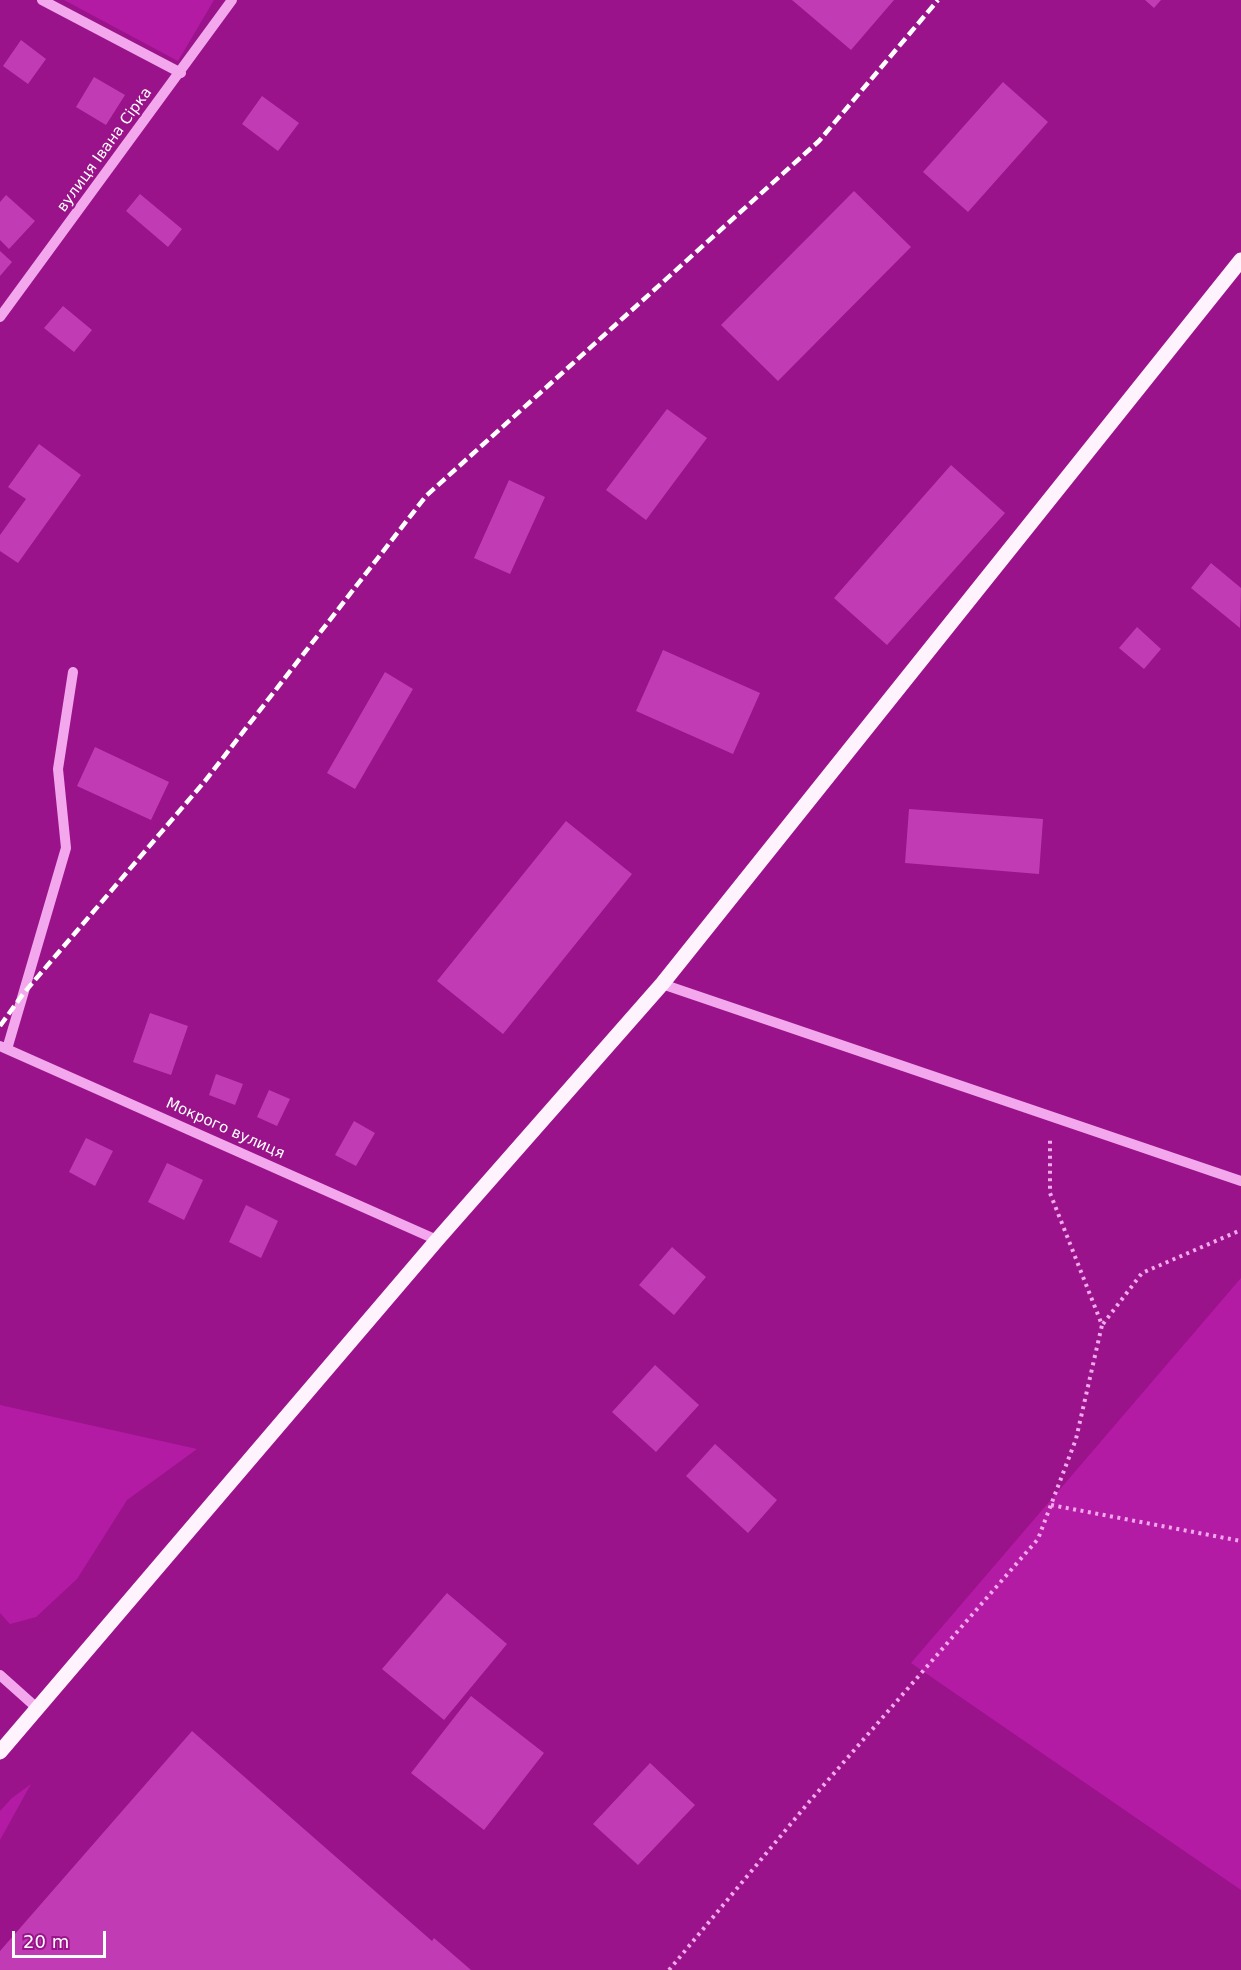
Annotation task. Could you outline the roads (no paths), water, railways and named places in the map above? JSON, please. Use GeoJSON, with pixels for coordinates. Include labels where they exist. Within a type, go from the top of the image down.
{"type":"FeatureCollection","features":[{"type":"Feature","properties":{"kind":"main road"},"geometry":{"type":"LineString","coordinates":[[0,1752],[437,1240],[662,984],[1241,260]]}},
{"type":"Feature","properties":{"kind":"street"},"geometry":{"type":"LineString","coordinates":[[42,0],[181,72]]}},
{"type":"Feature","properties":{"kind":"street","name":"вулиця Івана Сірка"},"geometry":{"type":"LineString","coordinates":[[0,317],[232,0]]}},
{"type":"Feature","properties":{"kind":"street"},"geometry":{"type":"LineString","coordinates":[[3,1048],[66,848],[58,769],[74,672]]}},
{"type":"Feature","properties":{"kind":"street"},"geometry":{"type":"LineString","coordinates":[[662,984],[1241,1180]]}},
{"type":"Feature","properties":{"kind":"street","name":"Мокрого вулиця"},"geometry":{"type":"LineString","coordinates":[[3,1048],[437,1240]]}},
{"type":"Feature","properties":{"kind":"street"},"geometry":{"type":"LineString","coordinates":[[0,1675],[38,1709]]}},
{"type":"Feature","properties":{"kind":"railway"},"geometry":{"type":"LineString","coordinates":[[0,1026],[23,994],[205,781],[426,496],[819,141],[938,0]]}}]}
